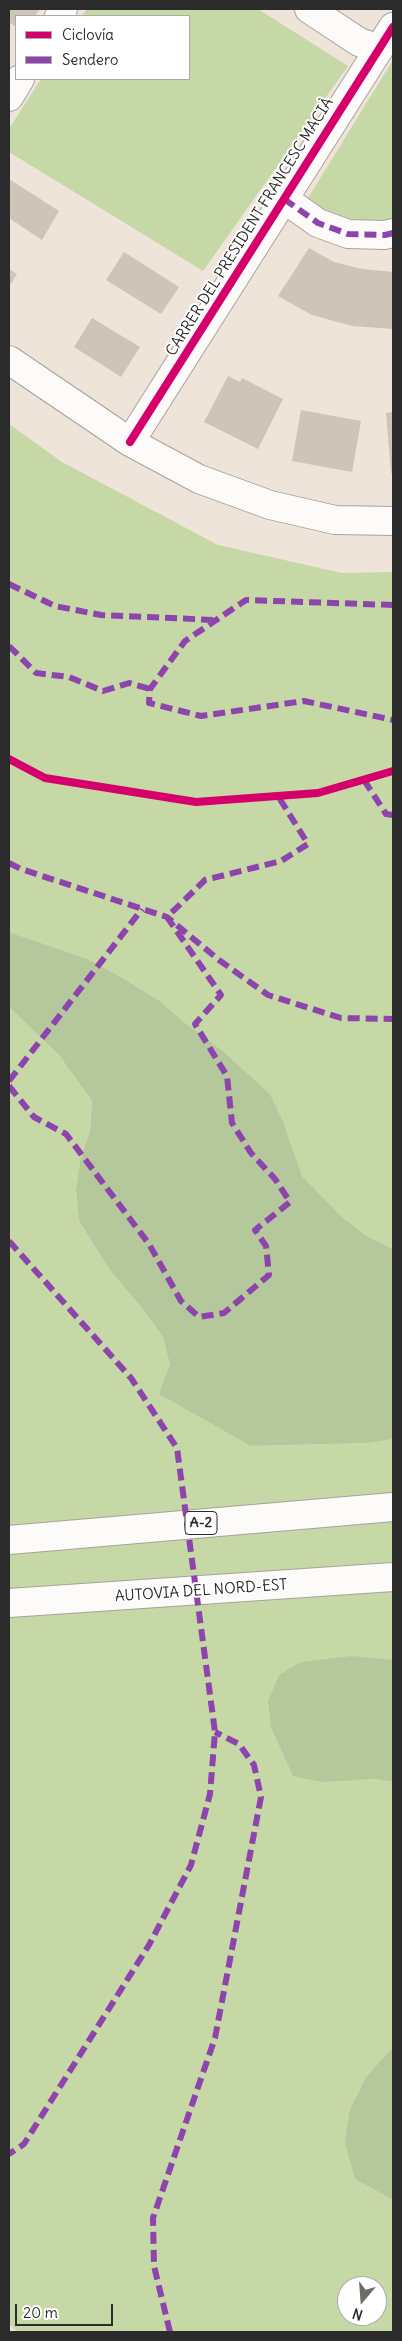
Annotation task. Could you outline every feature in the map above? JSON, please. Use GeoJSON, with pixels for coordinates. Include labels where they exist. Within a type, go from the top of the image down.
{"type":"FeatureCollection","features":[{"type":"Feature","properties":{"kind":"main road"},"geometry":{"type":"LineString","coordinates":[[309,9],[359,42],[386,38]]}},
{"type":"Feature","properties":{"kind":"main road","name":"CARRER DEL PRESIDENT FRANCESC MACIÀ"},"geometry":{"type":"LineString","coordinates":[[130,442],[386,38]]}},
{"type":"Feature","properties":{"kind":"main road"},"geometry":{"type":"LineString","coordinates":[[9,97],[19,80]]}},
{"type":"Feature","properties":{"kind":"main road"},"geometry":{"type":"LineString","coordinates":[[284,199],[318,223],[348,234],[385,236],[393,233]]}},
{"type":"Feature","properties":{"kind":"main road"},"geometry":{"type":"LineString","coordinates":[[9,360],[130,442],[199,480],[270,505],[335,520],[393,521]]}},
{"type":"Feature","properties":{"kind":"main road","name":"A-2"},"geometry":{"type":"LineString","coordinates":[[9,1540],[393,1507]]}},
{"type":"Feature","properties":{"kind":"main road","name":"AUTOVIA DEL NORD-EST"},"geometry":{"type":"LineString","coordinates":[[9,1604],[393,1577]]}},
{"type":"Feature","properties":{"kind":"green space"},"geometry":{"type":"Polygon","coordinates":[[[87,9],[258,9],[348,66],[203,271],[9,152],[9,129],[40,80],[190,80],[190,15],[83,15],[87,9]]]}},
{"type":"Feature","properties":{"kind":"green space"},"geometry":{"type":"Polygon","coordinates":[[[393,60],[393,233],[300,211],[393,60]]]}},
{"type":"Feature","properties":{"kind":"green space"},"geometry":{"type":"Polygon","coordinates":[[[9,424],[62,462],[218,545],[342,573],[393,572],[393,1249],[365,1235],[341,1216],[302,1176],[283,1121],[270,1094],[224,1052],[180,1019],[160,1001],[114,973],[85,958],[9,932],[9,424]]]}},
{"type":"Feature","properties":{"kind":"green space"},"geometry":{"type":"Polygon","coordinates":[[[9,932],[85,958],[114,973],[160,1001],[180,1019],[224,1052],[270,1094],[283,1121],[302,1176],[341,1216],[365,1235],[393,1249],[393,1439],[369,1443],[251,1446],[159,1394],[170,1365],[163,1337],[146,1313],[109,1269],[79,1221],[76,1190],[80,1161],[90,1131],[92,1101],[59,1055],[9,1007],[9,932]]]}},
{"type":"Feature","properties":{"kind":"green space"},"geometry":{"type":"Polygon","coordinates":[[[9,1007],[59,1055],[92,1101],[90,1131],[80,1161],[76,1190],[79,1221],[109,1269],[146,1313],[163,1337],[170,1365],[251,1446],[369,1443],[393,1439],[393,1660],[382,1660],[350,1780],[375,1779],[393,1782],[393,2047],[366,2077],[350,2109],[355,2179],[393,2200],[393,2332],[18,2332],[9,2324],[9,1007]]]}},
{"type":"Feature","properties":{"kind":"green space"},"geometry":{"type":"Polygon","coordinates":[[[352,1656],[393,1660],[393,1782],[375,1779],[322,1782],[293,1776],[271,1727],[268,1701],[279,1675],[301,1662],[352,1656]]]}},
{"type":"Feature","properties":{"kind":"green space"},"geometry":{"type":"Polygon","coordinates":[[[393,2047],[393,2200],[355,2179],[345,2142],[350,2109],[366,2077],[393,2047]]]}},
{"type":"Feature","properties":{"kind":"building"},"geometry":{"type":"Polygon","coordinates":[[[9,9],[40,9],[36,15],[15,15],[15,26],[9,22],[9,9]]]}},
{"type":"Feature","properties":{"kind":"building"},"geometry":{"type":"Polygon","coordinates":[[[9,179],[59,211],[42,240],[9,218],[9,179]]]}},
{"type":"Feature","properties":{"kind":"building"},"geometry":{"type":"Polygon","coordinates":[[[309,248],[334,262],[362,269],[393,272],[393,329],[352,326],[312,315],[278,296],[309,248]]]}},
{"type":"Feature","properties":{"kind":"building"},"geometry":{"type":"Polygon","coordinates":[[[124,252],[179,287],[161,314],[106,280],[124,252]]]}},
{"type":"Feature","properties":{"kind":"building"},"geometry":{"type":"Polygon","coordinates":[[[9,269],[17,274],[9,287],[9,269]]]}},
{"type":"Feature","properties":{"kind":"building"},"geometry":{"type":"Polygon","coordinates":[[[92,318],[140,347],[121,377],[74,347],[92,318]]]}},
{"type":"Feature","properties":{"kind":"building"},"geometry":{"type":"Polygon","coordinates":[[[228,376],[240,382],[242,378],[283,399],[258,449],[204,422],[228,376]]]}},
{"type":"Feature","properties":{"kind":"building"},"geometry":{"type":"Polygon","coordinates":[[[301,410],[361,421],[352,472],[292,461],[301,410]]]}},
{"type":"Feature","properties":{"kind":"building"},"geometry":{"type":"Polygon","coordinates":[[[393,412],[393,473],[391,473],[386,413],[393,412]]]}},
{"type":"Feature","properties":{"kind":"marked path"},"geometry":{"type":"LineString","coordinates":[[284,199],[318,223],[348,234],[385,235],[393,233]]}},
{"type":"Feature","properties":{"kind":"marked path"},"geometry":{"type":"LineString","coordinates":[[9,584],[55,606],[101,615],[215,620]]}},
{"type":"Feature","properties":{"kind":"marked path"},"geometry":{"type":"LineString","coordinates":[[393,605],[246,600],[185,641],[150,689],[149,703],[201,716],[304,701],[393,720]]}},
{"type":"Feature","properties":{"kind":"marked path"},"geometry":{"type":"LineString","coordinates":[[9,646],[36,673],[69,677],[103,691],[129,683],[150,689]]}},
{"type":"Feature","properties":{"kind":"marked path"},"geometry":{"type":"LineString","coordinates":[[364,780],[386,814],[393,815]]}},
{"type":"Feature","properties":{"kind":"marked path"},"geometry":{"type":"LineString","coordinates":[[9,1086],[34,1117],[66,1134],[149,1244],[181,1301],[199,1317],[224,1313],[269,1275],[266,1246],[255,1230],[290,1202],[275,1179],[251,1153],[232,1123],[227,1076],[195,1024],[221,995],[167,917],[205,880],[281,861],[308,844],[278,796]]}},
{"type":"Feature","properties":{"kind":"marked path"},"geometry":{"type":"LineString","coordinates":[[9,863],[21,869],[167,917],[219,960],[268,995],[341,1018],[393,1019]]}},
{"type":"Feature","properties":{"kind":"marked path"},"geometry":{"type":"LineString","coordinates":[[9,1081],[142,909]]}},
{"type":"Feature","properties":{"kind":"marked path"},"geometry":{"type":"LineString","coordinates":[[9,1241],[131,1378],[177,1448],[215,1732],[210,1794],[191,1865],[149,1945],[24,2144],[9,2154]]}},
{"type":"Feature","properties":{"kind":"marked path"},"geometry":{"type":"LineString","coordinates":[[170,2332],[154,2266],[153,2218],[215,2038],[261,1797],[254,1765],[239,1744],[215,1732]]}},
{"type":"Feature","properties":{"kind":"cycle path"},"geometry":{"type":"LineString","coordinates":[[130,442],[393,27]]}},
{"type":"Feature","properties":{"kind":"cycle path"},"geometry":{"type":"LineString","coordinates":[[9,759],[45,778],[196,802],[318,793],[393,771]]}}]}
